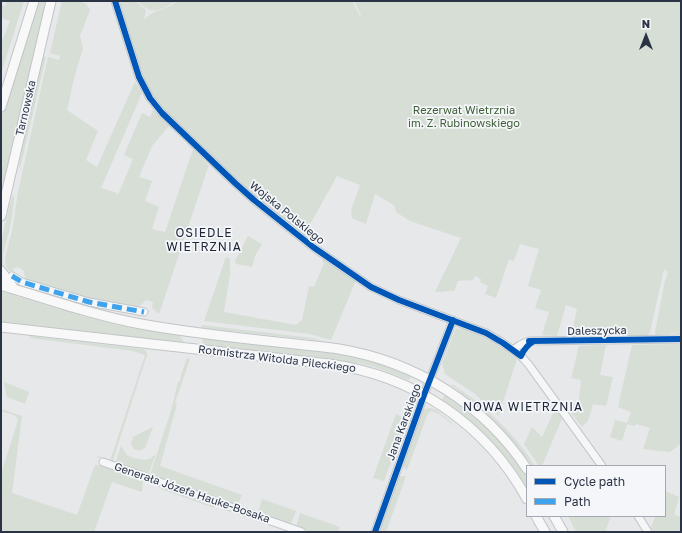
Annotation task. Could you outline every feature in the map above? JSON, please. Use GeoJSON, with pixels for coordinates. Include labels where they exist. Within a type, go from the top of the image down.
{"type":"FeatureCollection","features":[{"type":"Feature","properties":{"kind":"main road","name":"Tarnowska"},"geometry":{"type":"LineString","coordinates":[[1,107],[34,1]]}},
{"type":"Feature","properties":{"kind":"main road","name":"Tarnowska"},"geometry":{"type":"LineString","coordinates":[[1,216],[51,1]]}},
{"type":"Feature","properties":{"kind":"main road"},"geometry":{"type":"LineString","coordinates":[[1,271],[14,289]]}},
{"type":"Feature","properties":{"kind":"main road","name":"Rotmistrza Witolda Pileckiego"},"geometry":{"type":"LineString","coordinates":[[1,285],[79,309],[140,324],[181,331],[355,352],[402,366],[430,380],[457,397],[486,420],[517,454],[526,468]]}},
{"type":"Feature","properties":{"kind":"main road","name":"Rotmistrza Witolda Pileckiego"},"geometry":{"type":"LineString","coordinates":[[1,327],[341,366],[382,376],[407,386],[439,403],[453,413],[479,435],[492,449],[514,477],[526,497]]}},
{"type":"Feature","properties":{"kind":"main road"},"geometry":{"type":"LineString","coordinates":[[537,517],[545,532]]}},
{"type":"Feature","properties":{"kind":"main road"},"geometry":{"type":"LineString","coordinates":[[555,517],[563,532]]}},
{"type":"Feature","properties":{"kind":"street","name":"Wojska Polskiego"},"geometry":{"type":"LineString","coordinates":[[114,1],[138,74],[150,98],[162,113],[234,184],[313,247],[371,287],[399,300],[486,333],[521,356],[545,386],[601,465]]}},
{"type":"Feature","properties":{"kind":"street"},"geometry":{"type":"LineString","coordinates":[[16,276],[22,282],[89,302],[144,312]]}},
{"type":"Feature","properties":{"kind":"street","name":"Jana Karskiego"},"geometry":{"type":"LineString","coordinates":[[375,532],[424,395],[453,320]]}},
{"type":"Feature","properties":{"kind":"street","name":"Daleszycka"},"geometry":{"type":"LineString","coordinates":[[513,350],[525,342],[534,341],[681,339]]}},
{"type":"Feature","properties":{"kind":"street"},"geometry":{"type":"LineString","coordinates":[[521,356],[526,346],[534,341]]}},
{"type":"Feature","properties":{"kind":"street","name":"Generała Józefa Hauke-Bosaka"},"geometry":{"type":"LineString","coordinates":[[103,462],[302,532]]}},
{"type":"Feature","properties":{"kind":"street"},"geometry":{"type":"LineString","coordinates":[[639,517],[648,532]]}},
{"type":"Feature","properties":{"kind":"green space"},"geometry":{"type":"Polygon","coordinates":[[[7,1],[24,1],[1,74],[1,38],[3,39],[10,21],[1,18],[1,5],[5,6],[7,1]]]}},
{"type":"Feature","properties":{"kind":"green space"},"geometry":{"type":"Polygon","coordinates":[[[37,1],[47,1],[1,202],[1,118],[37,1]]]}},
{"type":"Feature","properties":{"kind":"green space"},"geometry":{"type":"Polygon","coordinates":[[[62,1],[80,1],[86,4],[90,10],[80,36],[83,48],[67,110],[98,131],[86,160],[97,167],[135,82],[142,93],[101,188],[117,193],[118,195],[133,159],[124,155],[142,113],[150,117],[153,110],[169,126],[152,146],[139,177],[152,181],[145,201],[159,207],[152,229],[165,232],[193,149],[209,166],[159,314],[152,308],[153,302],[146,300],[136,308],[78,296],[27,280],[25,278],[24,271],[18,267],[14,268],[12,274],[6,266],[5,260],[12,231],[18,192],[48,57],[59,60],[60,56],[50,53],[62,1]]]}},
{"type":"Feature","properties":{"kind":"green space","name":"Rezerwat Wietrznia im. Z. Rubinowskiego"},"geometry":{"type":"Polygon","coordinates":[[[121,1],[135,1],[145,9],[144,20],[151,14],[168,7],[177,1],[352,1],[360,16],[361,15],[354,1],[681,1],[681,334],[671,333],[655,335],[667,274],[667,271],[664,269],[650,332],[648,335],[571,337],[577,309],[566,305],[557,336],[542,335],[549,312],[535,308],[541,290],[528,286],[539,249],[520,244],[514,261],[509,259],[496,298],[485,294],[488,286],[480,282],[481,279],[475,276],[473,280],[458,281],[454,291],[435,292],[461,238],[410,221],[396,212],[394,205],[375,194],[366,224],[352,218],[351,210],[360,185],[337,176],[304,235],[236,180],[165,111],[143,79],[120,9],[121,1]]]}},
{"type":"Feature","properties":{"kind":"green space"},"geometry":{"type":"Polygon","coordinates":[[[137,1],[175,1],[163,8],[150,10],[137,1]]]}},
{"type":"Feature","properties":{"kind":"green space"},"geometry":{"type":"Polygon","coordinates":[[[46,57],[20,169],[21,150],[42,59],[46,57]]]}},
{"type":"Feature","properties":{"kind":"green space"},"geometry":{"type":"Polygon","coordinates":[[[12,196],[14,197],[10,228],[3,253],[4,268],[1,267],[1,242],[12,196]]]}},
{"type":"Feature","properties":{"kind":"green space"},"geometry":{"type":"Polygon","coordinates":[[[248,236],[262,244],[255,256],[252,267],[236,264],[235,261],[248,236]]]}},
{"type":"Feature","properties":{"kind":"green space"},"geometry":{"type":"Polygon","coordinates":[[[226,257],[230,259],[230,274],[224,312],[296,325],[302,320],[309,286],[314,287],[324,263],[322,261],[323,259],[356,280],[331,340],[310,334],[204,321],[226,257]]]}},
{"type":"Feature","properties":{"kind":"green space"},"geometry":{"type":"Polygon","coordinates":[[[1,291],[58,309],[75,311],[178,334],[184,343],[1,323],[1,291]]]}},
{"type":"Feature","properties":{"kind":"green space"},"geometry":{"type":"Polygon","coordinates":[[[202,325],[312,338],[324,341],[201,328],[202,325]]]}},
{"type":"Feature","properties":{"kind":"green space"},"geometry":{"type":"Polygon","coordinates":[[[457,328],[489,340],[517,359],[499,416],[475,394],[445,374],[442,364],[457,328]]]}},
{"type":"Feature","properties":{"kind":"green space"},"geometry":{"type":"Polygon","coordinates":[[[30,336],[143,349],[146,351],[147,355],[112,463],[97,457],[98,456],[110,461],[145,355],[133,351],[30,338],[30,336]]]}},
{"type":"Feature","properties":{"kind":"green space"},"geometry":{"type":"Polygon","coordinates":[[[203,337],[356,356],[411,374],[409,380],[375,367],[359,363],[339,362],[202,345],[203,337]]]}},
{"type":"Feature","properties":{"kind":"green space"},"geometry":{"type":"Polygon","coordinates":[[[681,344],[681,445],[670,452],[643,449],[650,428],[636,424],[635,426],[627,424],[622,441],[610,437],[615,420],[627,423],[631,412],[618,407],[632,345],[681,344]]]}},
{"type":"Feature","properties":{"kind":"green space"},"geometry":{"type":"Polygon","coordinates":[[[606,345],[600,375],[613,377],[606,406],[593,404],[588,421],[582,427],[568,409],[579,400],[581,380],[571,378],[579,346],[606,345]]]}},
{"type":"Feature","properties":{"kind":"green space"},"geometry":{"type":"Polygon","coordinates":[[[187,358],[190,359],[175,403],[177,404],[160,466],[242,495],[239,502],[235,505],[150,475],[171,411],[178,382],[181,378],[187,358]]]}},
{"type":"Feature","properties":{"kind":"green space"},"geometry":{"type":"Polygon","coordinates":[[[4,382],[29,392],[25,404],[7,397],[4,382]]]}},
{"type":"Feature","properties":{"kind":"green space"},"geometry":{"type":"Polygon","coordinates":[[[452,384],[464,392],[498,420],[518,442],[534,465],[531,465],[506,432],[496,422],[474,402],[451,385],[452,384]]]}},
{"type":"Feature","properties":{"kind":"green space"},"geometry":{"type":"Polygon","coordinates":[[[445,395],[498,438],[526,473],[526,492],[441,401],[445,395]]]}},
{"type":"Feature","properties":{"kind":"green space"},"geometry":{"type":"Polygon","coordinates":[[[429,408],[437,411],[461,431],[439,414],[432,411],[428,413],[407,470],[403,467],[403,464],[422,409],[429,408]]]}},
{"type":"Feature","properties":{"kind":"green space"},"geometry":{"type":"Polygon","coordinates":[[[1,409],[22,416],[12,493],[77,515],[95,465],[109,467],[141,478],[143,481],[142,492],[112,482],[94,532],[1,532],[1,474],[18,420],[13,415],[1,411],[1,409]]]}},
{"type":"Feature","properties":{"kind":"green space"},"geometry":{"type":"Polygon","coordinates":[[[555,409],[562,418],[542,465],[538,465],[524,444],[532,427],[542,437],[555,409]]]}},
{"type":"Feature","properties":{"kind":"green space"},"geometry":{"type":"Polygon","coordinates":[[[396,414],[407,419],[384,481],[373,478],[396,414]]]}},
{"type":"Feature","properties":{"kind":"green space"},"geometry":{"type":"Polygon","coordinates":[[[153,427],[145,448],[143,450],[134,449],[131,444],[133,437],[153,427]]]}},
{"type":"Feature","properties":{"kind":"green space"},"geometry":{"type":"Polygon","coordinates":[[[121,446],[127,455],[138,459],[149,459],[156,453],[148,476],[115,464],[121,446]]]}},
{"type":"Feature","properties":{"kind":"green space"},"geometry":{"type":"Polygon","coordinates":[[[406,476],[386,532],[378,532],[398,477],[406,476]]]}},
{"type":"Feature","properties":{"kind":"green space"},"geometry":{"type":"Polygon","coordinates":[[[161,485],[215,504],[214,508],[161,489],[161,485]]]}},
{"type":"Feature","properties":{"kind":"green space"},"geometry":{"type":"Polygon","coordinates":[[[666,491],[679,497],[674,515],[681,517],[681,532],[654,532],[651,528],[655,517],[666,517],[666,491]]]}},
{"type":"Feature","properties":{"kind":"green space"},"geometry":{"type":"Polygon","coordinates":[[[262,499],[296,511],[291,523],[289,524],[258,513],[262,499]]]}},
{"type":"Feature","properties":{"kind":"green space"},"geometry":{"type":"Polygon","coordinates":[[[300,513],[340,527],[338,532],[312,532],[297,527],[300,513]]]}},
{"type":"Feature","properties":{"kind":"green space"},"geometry":{"type":"Polygon","coordinates":[[[568,517],[611,517],[605,532],[576,532],[568,517]]]}},
{"type":"Feature","properties":{"kind":"marked path"},"geometry":{"type":"LineString","coordinates":[[12,276],[22,282],[89,302],[144,312]]}},
{"type":"Feature","properties":{"kind":"cycle path"},"geometry":{"type":"LineString","coordinates":[[115,1],[139,77],[150,98],[162,113],[254,200],[313,247],[371,287],[399,300],[486,333],[521,356],[526,347],[534,341]]}},
{"type":"Feature","properties":{"kind":"cycle path"},"geometry":{"type":"LineString","coordinates":[[375,532],[424,395],[453,320]]}},
{"type":"Feature","properties":{"kind":"cycle path"},"geometry":{"type":"LineString","coordinates":[[529,341],[681,339]]}},
{"type":"Feature","properties":{"kind":"district","name":"OSIEDLE WIETRZNIA"},"geometry":{"type":"Point","coordinates":[204,240]}},
{"type":"Feature","properties":{"kind":"district","name":"NOWA WIETRZNIA"},"geometry":{"type":"Point","coordinates":[523,407]}}]}
